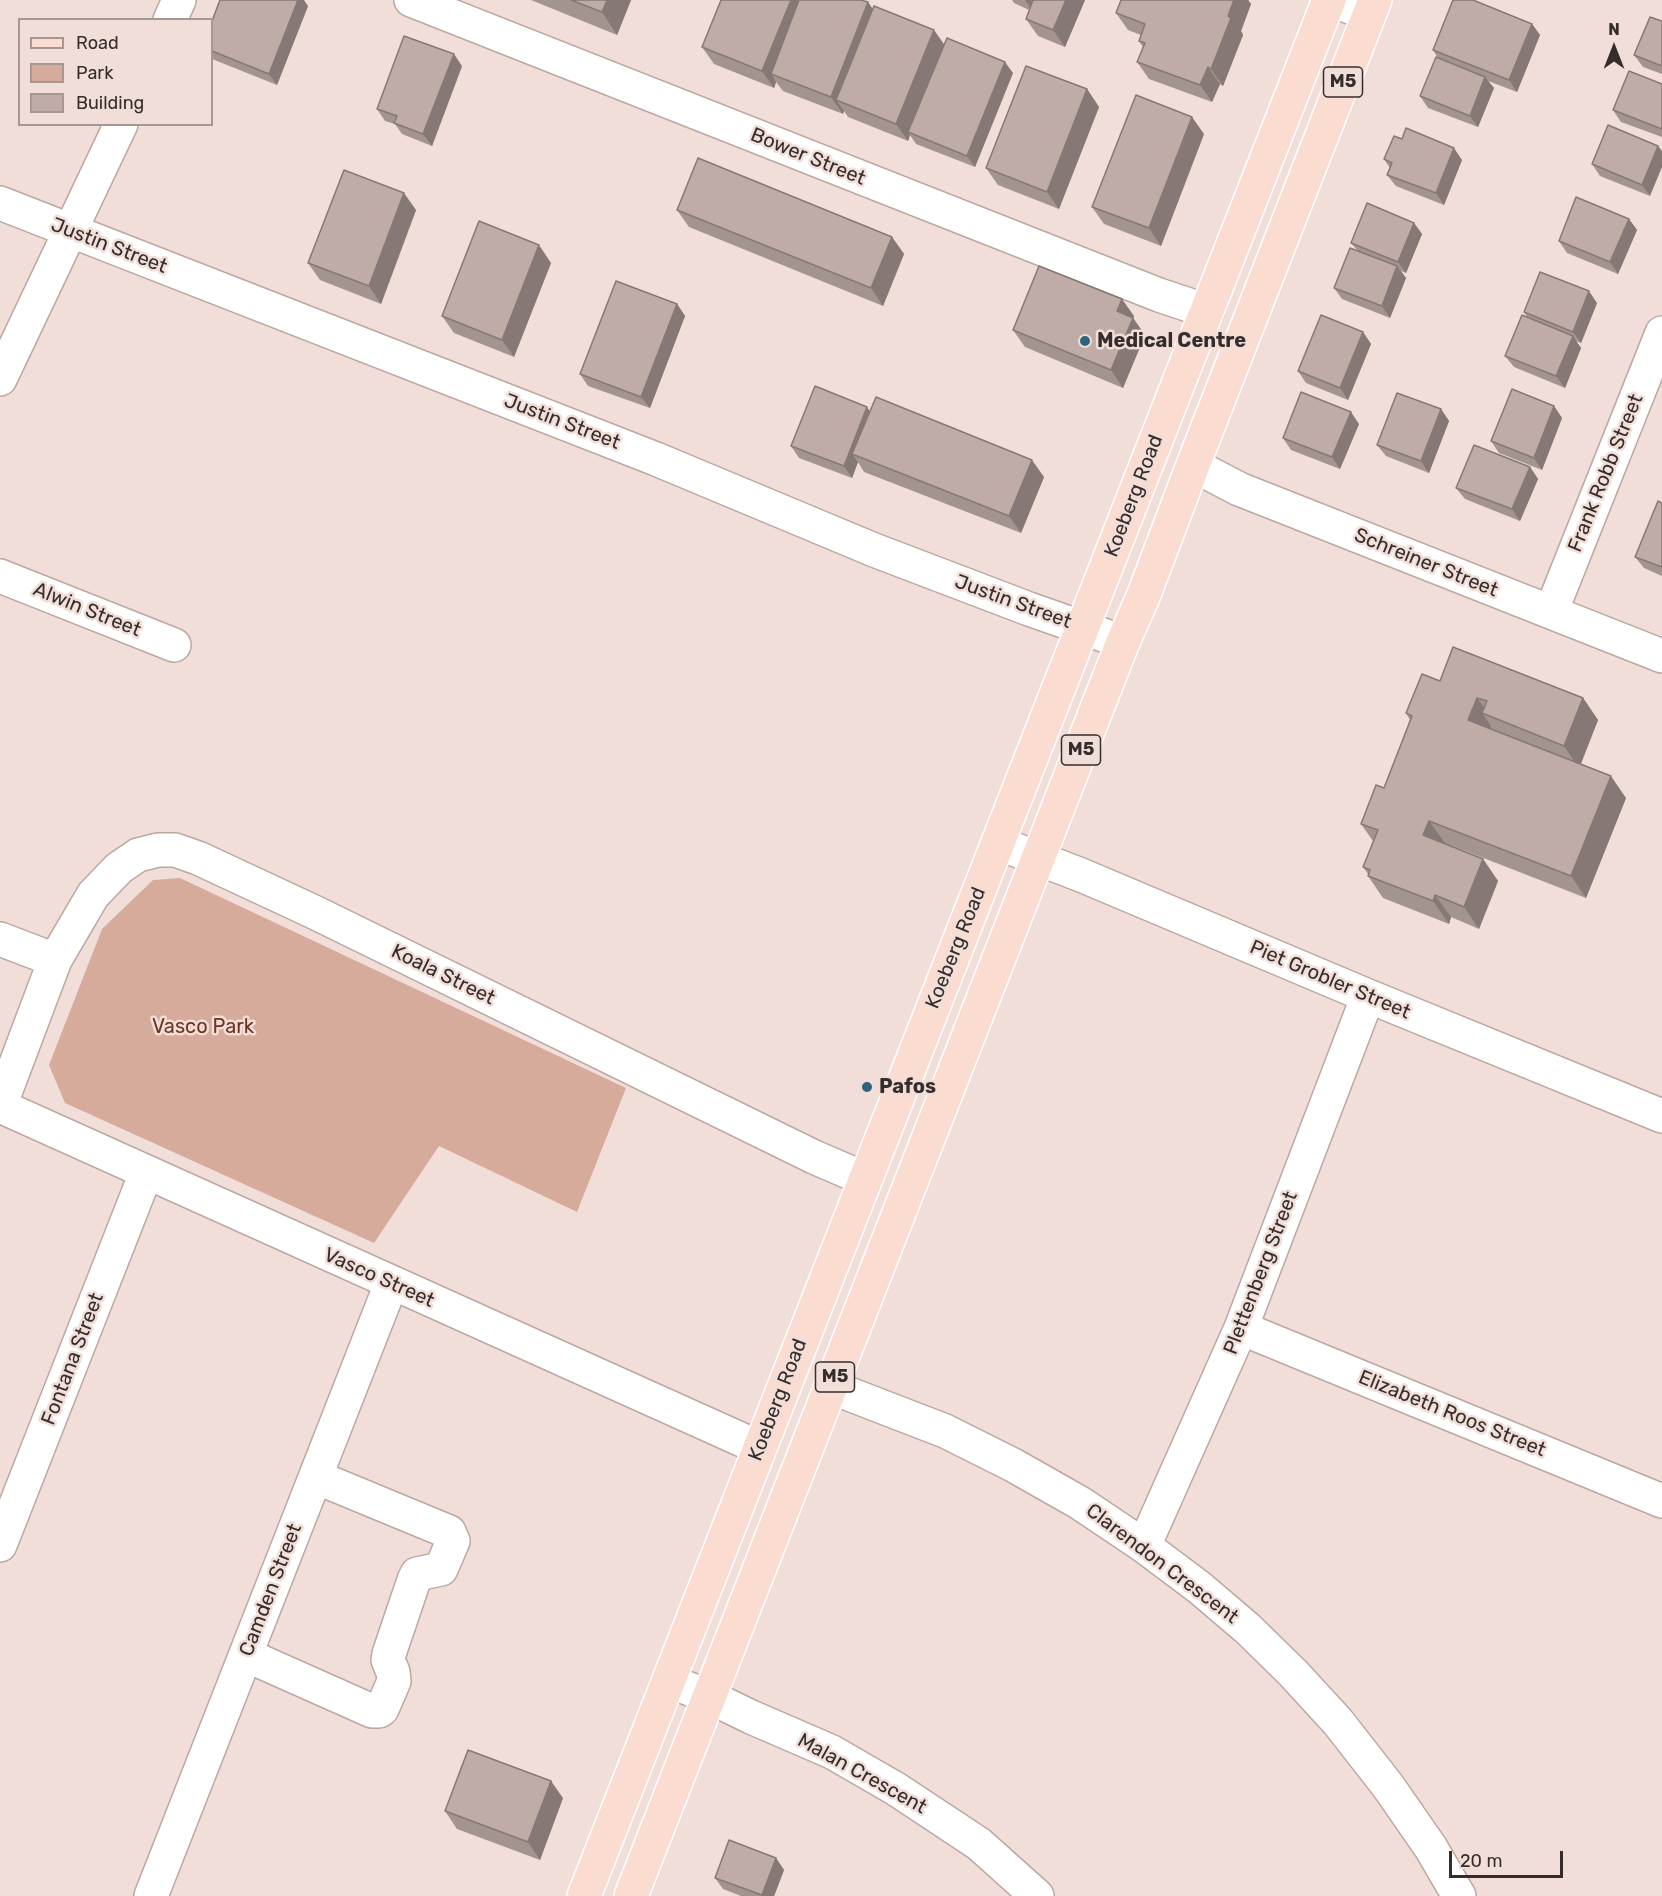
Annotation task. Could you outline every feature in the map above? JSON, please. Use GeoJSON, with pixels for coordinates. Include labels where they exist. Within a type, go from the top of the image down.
{"type":"FeatureCollection","features":[{"type":"Feature","properties":{"kind":"main road","name":"Koeberg Road"},"geometry":{"type":"LineString","coordinates":[[584,1896],[1082,627],[1331,0]]}},
{"type":"Feature","properties":{"kind":"main road","name":"M5"},"geometry":{"type":"LineString","coordinates":[[631,1896],[1123,642],[1143,597],[1372,8]]}},
{"type":"Feature","properties":{"kind":"street"},"geometry":{"type":"LineString","coordinates":[[171,18],[179,0]]}},
{"type":"Feature","properties":{"kind":"street","name":"Bower Street"},"geometry":{"type":"LineString","coordinates":[[411,0],[1159,295],[1207,311]]}},
{"type":"Feature","properties":{"kind":"street"},"geometry":{"type":"LineString","coordinates":[[1331,0],[1372,8]]}},
{"type":"Feature","properties":{"kind":"street"},"geometry":{"type":"LineString","coordinates":[[0,379],[120,126]]}},
{"type":"Feature","properties":{"kind":"street","name":"Justin Street"},"geometry":{"type":"LineString","coordinates":[[0,203],[656,459],[874,550],[1123,642]]}},
{"type":"Feature","properties":{"kind":"street","name":"Frank Robb Street"},"geometry":{"type":"LineString","coordinates":[[1551,612],[1662,333]]}},
{"type":"Feature","properties":{"kind":"street","name":"Schreiner Street"},"geometry":{"type":"LineString","coordinates":[[1193,465],[1239,489],[1662,656]]}},
{"type":"Feature","properties":{"kind":"street","name":"Alwin Street"},"geometry":{"type":"LineString","coordinates":[[0,576],[174,645]]}},
{"type":"Feature","properties":{"kind":"street","name":"Piet Grobler Street"},"geometry":{"type":"LineString","coordinates":[[998,843],[1662,1116]]}},
{"type":"Feature","properties":{"kind":"street","name":"Koala Street"},"geometry":{"type":"LineString","coordinates":[[55,960],[93,895],[119,868],[138,855],[158,850],[175,850],[198,858],[314,912],[814,1157],[865,1179]]}},
{"type":"Feature","properties":{"kind":"street"},"geometry":{"type":"LineString","coordinates":[[0,939],[55,960]]}},
{"type":"Feature","properties":{"kind":"street","name":"Vasco Street"},"geometry":{"type":"LineString","coordinates":[[55,960],[0,1106],[391,1284],[760,1448]]}},
{"type":"Feature","properties":{"kind":"street","name":"Plettenberg Street"},"geometry":{"type":"LineString","coordinates":[[1144,1546],[1241,1328],[1368,996]]}},
{"type":"Feature","properties":{"kind":"street","name":"Fontana Street"},"geometry":{"type":"LineString","coordinates":[[0,1545],[146,1173]]}},
{"type":"Feature","properties":{"kind":"street","name":"Camden Street"},"geometry":{"type":"LineString","coordinates":[[151,1896],[391,1284]]}},
{"type":"Feature","properties":{"kind":"street","name":"Elizabeth Roos Street"},"geometry":{"type":"LineString","coordinates":[[1241,1328],[1662,1501]]}},
{"type":"Feature","properties":{"kind":"street","name":"Clarendon Crescent"},"geometry":{"type":"LineString","coordinates":[[831,1387],[945,1431],[1013,1465],[1080,1503],[1144,1546],[1200,1588],[1248,1629],[1338,1722],[1388,1786],[1431,1848],[1459,1896]]}},
{"type":"Feature","properties":{"kind":"street"},"geometry":{"type":"LineString","coordinates":[[246,1655],[372,1711],[379,1711],[394,1682],[388,1660],[389,1654],[414,1580],[417,1574],[441,1569],[453,1541],[450,1532],[316,1477]]}},
{"type":"Feature","properties":{"kind":"street","name":"Malan Crescent"},"geometry":{"type":"LineString","coordinates":[[669,1682],[710,1697],[832,1752],[897,1789],[979,1844],[1037,1896]]}},
{"type":"Feature","properties":{"kind":"green space","name":"Vasco Park"},"geometry":{"type":"Polygon","coordinates":[[[180,878],[626,1088],[577,1212],[439,1146],[374,1243],[65,1103],[49,1065],[102,929],[153,880],[180,878]]]}},
{"type":"Feature","properties":{"kind":"building"},"geometry":{"type":"Polygon","coordinates":[[[220,0],[298,0],[269,74],[213,51],[213,18],[220,0]]]}},
{"type":"Feature","properties":{"kind":"building"},"geometry":{"type":"Polygon","coordinates":[[[571,0],[607,0],[602,12],[571,0]]]}},
{"type":"Feature","properties":{"kind":"building"},"geometry":{"type":"Polygon","coordinates":[[[721,0],[791,0],[762,71],[702,47],[721,0]]]}},
{"type":"Feature","properties":{"kind":"building"},"geometry":{"type":"Polygon","coordinates":[[[799,0],[868,2],[831,97],[771,74],[799,0]]]}},
{"type":"Feature","properties":{"kind":"building"},"geometry":{"type":"Polygon","coordinates":[[[1033,0],[1066,0],[1053,30],[1026,19],[1033,0]]]}},
{"type":"Feature","properties":{"kind":"building"},"geometry":{"type":"Polygon","coordinates":[[[1121,0],[1234,0],[1228,16],[1231,18],[1211,69],[1208,67],[1200,85],[1137,62],[1145,43],[1139,41],[1145,24],[1116,13],[1121,0]]]}},
{"type":"Feature","properties":{"kind":"building"},"geometry":{"type":"Polygon","coordinates":[[[1453,0],[1473,0],[1532,24],[1509,80],[1433,50],[1453,0]]]}},
{"type":"Feature","properties":{"kind":"building"},"geometry":{"type":"Polygon","coordinates":[[[874,6],[934,30],[896,124],[836,100],[874,6]]]}},
{"type":"Feature","properties":{"kind":"building"},"geometry":{"type":"Polygon","coordinates":[[[1650,17],[1662,21],[1662,66],[1634,55],[1650,17]]]}},
{"type":"Feature","properties":{"kind":"building"},"geometry":{"type":"Polygon","coordinates":[[[404,36],[454,54],[423,134],[394,123],[397,116],[377,109],[404,36]]]}},
{"type":"Feature","properties":{"kind":"building"},"geometry":{"type":"Polygon","coordinates":[[[947,38],[1005,62],[967,156],[908,132],[947,38]]]}},
{"type":"Feature","properties":{"kind":"building"},"geometry":{"type":"Polygon","coordinates":[[[1436,57],[1485,77],[1470,116],[1420,96],[1436,57]]]}},
{"type":"Feature","properties":{"kind":"building"},"geometry":{"type":"Polygon","coordinates":[[[1026,66],[1087,89],[1047,192],[986,168],[1026,66]]]}},
{"type":"Feature","properties":{"kind":"building"},"geometry":{"type":"Polygon","coordinates":[[[1629,71],[1662,84],[1662,129],[1613,110],[1629,71]]]}},
{"type":"Feature","properties":{"kind":"building"},"geometry":{"type":"Polygon","coordinates":[[[1136,95],[1192,117],[1149,228],[1092,207],[1136,95]]]}},
{"type":"Feature","properties":{"kind":"building"},"geometry":{"type":"Polygon","coordinates":[[[1608,125],[1658,146],[1642,185],[1592,164],[1608,125]]]}},
{"type":"Feature","properties":{"kind":"building"},"geometry":{"type":"Polygon","coordinates":[[[1406,128],[1454,148],[1436,193],[1387,175],[1392,163],[1384,159],[1394,136],[1402,139],[1406,128]]]}},
{"type":"Feature","properties":{"kind":"building"},"geometry":{"type":"Polygon","coordinates":[[[698,158],[892,237],[871,288],[677,210],[698,158]]]}},
{"type":"Feature","properties":{"kind":"building"},"geometry":{"type":"Polygon","coordinates":[[[344,170],[404,193],[369,286],[308,263],[344,170]]]}},
{"type":"Feature","properties":{"kind":"building"},"geometry":{"type":"Polygon","coordinates":[[[1576,197],[1629,219],[1610,262],[1559,241],[1576,197]]]}},
{"type":"Feature","properties":{"kind":"building"},"geometry":{"type":"Polygon","coordinates":[[[1367,203],[1414,223],[1398,262],[1351,243],[1367,203]]]}},
{"type":"Feature","properties":{"kind":"building"},"geometry":{"type":"Polygon","coordinates":[[[479,221],[539,245],[502,340],[442,316],[479,221]]]}},
{"type":"Feature","properties":{"kind":"building"},"geometry":{"type":"Polygon","coordinates":[[[1350,248],[1397,266],[1382,306],[1334,288],[1350,248]]]}},
{"type":"Feature","properties":{"kind":"building","name":"Medical Centre"},"geometry":{"type":"Polygon","coordinates":[[[1039,266],[1122,299],[1117,311],[1133,318],[1111,370],[1013,330],[1039,266]]]}},
{"type":"Feature","properties":{"kind":"building"},"geometry":{"type":"Polygon","coordinates":[[[1540,272],[1589,291],[1573,332],[1524,312],[1540,272]]]}},
{"type":"Feature","properties":{"kind":"building"},"geometry":{"type":"Polygon","coordinates":[[[616,281],[677,304],[641,397],[580,374],[616,281]]]}},
{"type":"Feature","properties":{"kind":"building"},"geometry":{"type":"Polygon","coordinates":[[[1321,315],[1363,332],[1340,388],[1298,371],[1321,315]]]}},
{"type":"Feature","properties":{"kind":"building"},"geometry":{"type":"Polygon","coordinates":[[[1522,315],[1573,336],[1556,376],[1505,356],[1522,315]]]}},
{"type":"Feature","properties":{"kind":"building"},"geometry":{"type":"Polygon","coordinates":[[[815,386],[867,407],[844,466],[791,446],[815,386]]]}},
{"type":"Feature","properties":{"kind":"building"},"geometry":{"type":"Polygon","coordinates":[[[1512,389],[1554,406],[1534,458],[1491,441],[1512,389]]]}},
{"type":"Feature","properties":{"kind":"building"},"geometry":{"type":"Polygon","coordinates":[[[1301,392],[1351,412],[1332,457],[1283,438],[1301,392]]]}},
{"type":"Feature","properties":{"kind":"building"},"geometry":{"type":"Polygon","coordinates":[[[1397,393],[1441,409],[1421,461],[1377,445],[1397,393]]]}},
{"type":"Feature","properties":{"kind":"building"},"geometry":{"type":"Polygon","coordinates":[[[876,397],[1032,460],[1009,516],[852,454],[876,397]]]}},
{"type":"Feature","properties":{"kind":"building"},"geometry":{"type":"Polygon","coordinates":[[[1474,445],[1530,467],[1512,509],[1456,488],[1474,445]]]}},
{"type":"Feature","properties":{"kind":"building"},"geometry":{"type":"Polygon","coordinates":[[[1658,501],[1662,503],[1662,567],[1635,557],[1658,501]]]}},
{"type":"Feature","properties":{"kind":"building"},"geometry":{"type":"Polygon","coordinates":[[[1453,647],[1583,698],[1564,746],[1482,713],[1487,701],[1477,698],[1468,720],[1611,776],[1571,876],[1429,821],[1423,835],[1483,859],[1464,907],[1435,895],[1433,901],[1368,876],[1370,870],[1363,867],[1378,830],[1361,824],[1376,785],[1384,788],[1412,716],[1406,713],[1422,674],[1440,681],[1453,647]]]}},
{"type":"Feature","properties":{"kind":"building"},"geometry":{"type":"Polygon","coordinates":[[[468,1750],[551,1781],[528,1842],[445,1811],[468,1750]]]}},
{"type":"Feature","properties":{"kind":"building"},"geometry":{"type":"Polygon","coordinates":[[[729,1840],[776,1858],[762,1895],[715,1878],[729,1840]]]}},
{"type":"Feature","properties":{"kind":"place","name":"Medical Centre"},"geometry":{"type":"Point","coordinates":[1085,341]}},
{"type":"Feature","properties":{"kind":"place","name":"Pafos"},"geometry":{"type":"Point","coordinates":[867,1087]}}]}
